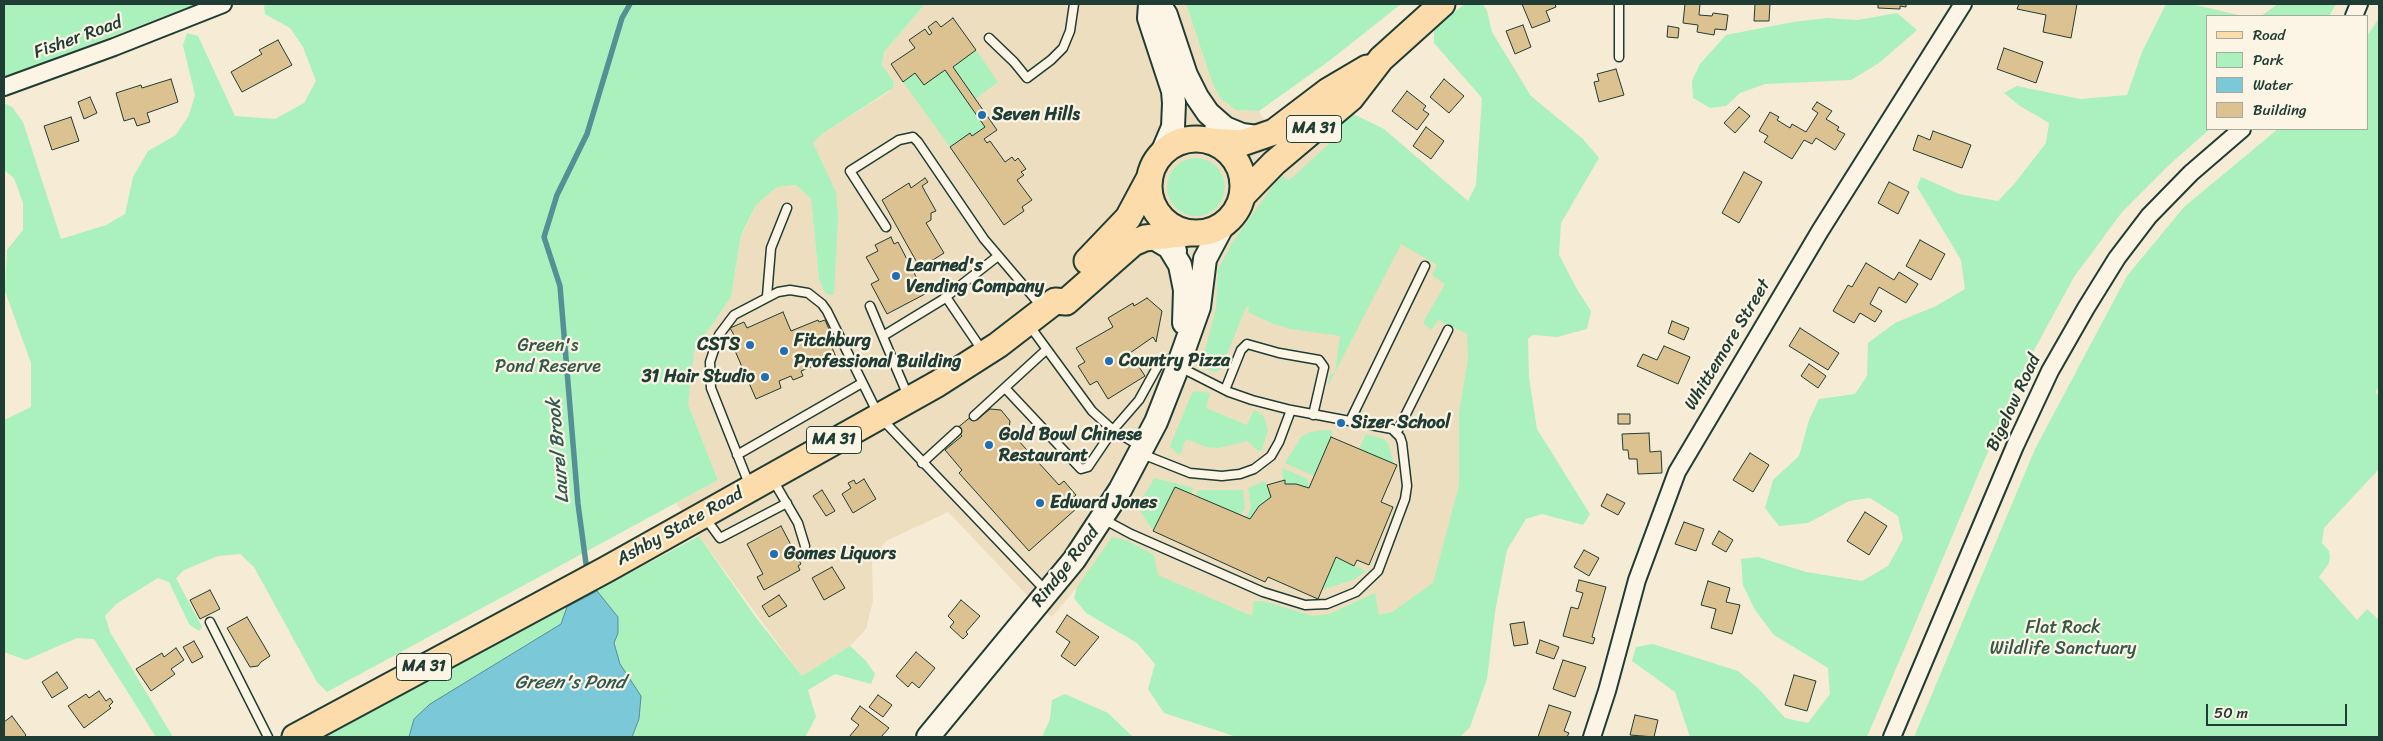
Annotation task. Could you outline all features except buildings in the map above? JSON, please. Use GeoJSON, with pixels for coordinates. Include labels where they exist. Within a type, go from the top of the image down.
{"type":"FeatureCollection","features":[{"type":"Feature","properties":{"kind":"main road","name":"MA 31"},"geometry":{"type":"LineString","coordinates":[[1172,244],[1223,225],[1235,212],[1242,196],[1274,164],[1351,98],[1381,59],[1442,4]]}},
{"type":"Feature","properties":{"kind":"main road"},"geometry":{"type":"LineString","coordinates":[[1172,244],[1172,226],[1158,214],[1150,196],[1150,178],[1162,154],[1178,143],[1196,140],[1221,148],[1263,137],[1283,127],[1328,91],[1381,59]]}},
{"type":"Feature","properties":{"kind":"main road"},"geometry":{"type":"LineString","coordinates":[[1221,148],[1242,178],[1242,196]]}},
{"type":"Feature","properties":{"kind":"main road","name":"Ashby State Road"},"geometry":{"type":"LineString","coordinates":[[1042,311],[1055,290],[1089,260],[1120,228],[1137,203],[1150,178]]}},
{"type":"Feature","properties":{"kind":"main road","name":"Ashby State Road"},"geometry":{"type":"LineString","coordinates":[[295,737],[607,569],[909,400],[985,354],[1042,311],[1066,302],[1133,243],[1172,244]]}},
{"type":"Feature","properties":{"kind":"street","name":"Fisher Road"},"geometry":{"type":"LineString","coordinates":[[4,87],[114,47],[223,4]]}},
{"type":"Feature","properties":{"kind":"street"},"geometry":{"type":"LineString","coordinates":[[1150,4],[1150,18],[1173,91],[1174,103],[1173,127],[1162,154]]}},
{"type":"Feature","properties":{"kind":"street"},"geometry":{"type":"LineString","coordinates":[[1159,4],[1166,15],[1186,75],[1221,148]]}},
{"type":"Feature","properties":{"kind":"street","name":"Whittemore Street"},"geometry":{"type":"LineString","coordinates":[[1592,737],[1607,691],[1637,580],[1677,472],[1820,231],[1963,4]]}},
{"type":"Feature","properties":{"kind":"street"},"geometry":{"type":"LineString","coordinates":[[1197,97],[1208,113],[1225,128],[1242,135],[1263,137]]}},
{"type":"Feature","properties":{"kind":"street","name":"Bigelow Road"},"geometry":{"type":"LineString","coordinates":[[1892,737],[2015,446],[2050,371],[2086,308],[2116,258],[2149,216],[2190,173],[2241,130]]}},
{"type":"Feature","properties":{"kind":"street","name":"Rindge Road"},"geometry":{"type":"LineString","coordinates":[[928,737],[1047,592],[1103,519],[1142,450],[1181,357],[1199,307],[1206,259],[1223,225]]}},
{"type":"Feature","properties":{"kind":"street","name":"Rindge Road"},"geometry":{"type":"LineString","coordinates":[[1172,244],[1185,296],[1181,357]]}},
{"type":"Feature","properties":{"kind":"lane"},"geometry":{"type":"LineString","coordinates":[[988,38],[1014,62],[1027,78],[1052,60],[1063,48],[1070,31],[1074,4]]}},
{"type":"Feature","properties":{"kind":"lane"},"geometry":{"type":"LineString","coordinates":[[1619,4],[1619,57]]}},
{"type":"Feature","properties":{"kind":"lane"},"geometry":{"type":"LineString","coordinates":[[886,227],[850,171],[899,140],[913,137],[998,256],[1042,311],[1046,350],[1092,411],[1113,430],[1142,450],[1190,473],[1222,476],[1240,474],[1254,469],[1271,456],[1279,442],[1291,410]]}},
{"type":"Feature","properties":{"kind":"lane"},"geometry":{"type":"LineString","coordinates":[[767,296],[771,248],[787,208]]}},
{"type":"Feature","properties":{"kind":"lane"},"geometry":{"type":"LineString","coordinates":[[882,336],[946,297],[998,256]]}},
{"type":"Feature","properties":{"kind":"lane"},"geometry":{"type":"LineString","coordinates":[[1350,421],[1424,266]]}},
{"type":"Feature","properties":{"kind":"lane"},"geometry":{"type":"LineString","coordinates":[[805,546],[802,530],[787,503],[761,482],[737,455],[711,388],[710,362],[719,335],[726,324],[734,315],[767,296],[790,290],[808,294],[822,304],[879,416],[1047,592]]}},
{"type":"Feature","properties":{"kind":"lane"},"geometry":{"type":"LineString","coordinates":[[946,297],[985,354]]}},
{"type":"Feature","properties":{"kind":"lane"},"geometry":{"type":"LineString","coordinates":[[870,306],[909,400]]}},
{"type":"Feature","properties":{"kind":"lane"},"geometry":{"type":"LineString","coordinates":[[1397,432],[1448,330]]}},
{"type":"Feature","properties":{"kind":"lane"},"geometry":{"type":"LineString","coordinates":[[1225,390],[1241,350],[1247,344],[1279,353],[1319,360],[1324,367],[1313,415]]}},
{"type":"Feature","properties":{"kind":"lane"},"geometry":{"type":"LineString","coordinates":[[974,416],[1046,350]]}},
{"type":"Feature","properties":{"kind":"lane"},"geometry":{"type":"LineString","coordinates":[[1005,388],[1081,469],[1088,467],[1113,430],[1147,388],[1160,362],[1181,357],[1225,390],[1252,400],[1313,415],[1384,426],[1397,432],[1402,443],[1407,486],[1402,512],[1378,571],[1371,580],[1356,592],[1327,604],[1305,605],[1263,592],[1137,537],[1103,519]]}},
{"type":"Feature","properties":{"kind":"lane"},"geometry":{"type":"LineString","coordinates":[[737,455],[862,383]]}},
{"type":"Feature","properties":{"kind":"lane"},"geometry":{"type":"LineString","coordinates":[[922,463],[957,431]]}},
{"type":"Feature","properties":{"kind":"lane"},"geometry":{"type":"LineString","coordinates":[[703,514],[720,538],[787,503]]}},
{"type":"Feature","properties":{"kind":"lane"},"geometry":{"type":"LineString","coordinates":[[210,622],[268,737]]}},
{"type":"Feature","properties":{"kind":"shaded area"},"geometry":{"type":"Polygon","coordinates":[[[925,4],[1186,4],[1213,85],[1221,99],[1236,110],[1259,111],[1284,155],[1349,112],[1384,129],[1520,318],[1448,737],[1077,587],[1052,617],[1025,593],[948,512],[886,541],[872,558],[873,601],[866,629],[850,646],[802,676],[699,536],[676,503],[718,480],[682,389],[681,369],[731,297],[741,236],[756,205],[777,187],[796,185],[811,199],[819,280],[818,157],[813,143],[822,134],[890,91],[894,82],[882,65],[884,52],[925,4]]]}},
{"type":"Feature","properties":{"kind":"green space"},"geometry":{"type":"Polygon","coordinates":[[[4,4],[196,4],[4,78],[4,4]]]}},
{"type":"Feature","properties":{"kind":"green space","name":"Green's Pond Reserve"},"geometry":{"type":"Polygon","coordinates":[[[267,4],[925,4],[884,52],[882,65],[894,82],[893,88],[822,134],[813,143],[836,192],[838,218],[834,295],[826,294],[819,280],[811,199],[796,185],[777,187],[756,205],[741,235],[731,297],[694,351],[688,404],[718,480],[327,692],[317,682],[254,567],[240,554],[218,556],[184,570],[176,578],[202,627],[199,631],[189,624],[169,582],[158,578],[116,604],[105,616],[110,632],[173,737],[156,737],[94,639],[77,638],[26,660],[4,652],[4,420],[31,407],[31,363],[5,291],[7,250],[23,230],[23,203],[14,178],[4,170],[4,103],[12,107],[23,122],[61,239],[106,225],[125,214],[133,177],[148,151],[176,135],[189,115],[195,95],[183,45],[187,33],[198,36],[235,116],[275,119],[304,103],[316,81],[303,47],[290,28],[265,14],[264,6],[267,4]]]}},
{"type":"Feature","properties":{"kind":"green space"},"geometry":{"type":"Polygon","coordinates":[[[1186,4],[1401,4],[1329,61],[1259,111],[1236,110],[1221,99],[1213,85],[1186,4]]]}},
{"type":"Feature","properties":{"kind":"green space"},"geometry":{"type":"Polygon","coordinates":[[[1465,4],[1483,4],[1487,11],[1492,32],[1531,96],[1583,139],[1599,158],[1561,223],[1559,255],[1591,311],[1587,329],[1557,337],[1533,335],[1528,339],[1529,378],[1537,429],[1590,514],[1583,525],[1542,514],[1526,519],[1507,550],[1495,612],[1487,679],[1470,727],[1460,737],[1237,737],[1164,713],[1148,689],[1155,664],[1137,643],[1086,613],[1074,598],[1077,587],[1112,537],[1126,540],[1154,555],[1158,575],[1252,616],[1254,601],[1263,601],[1313,616],[1329,614],[1375,593],[1379,615],[1392,612],[1433,583],[1459,485],[1459,413],[1468,358],[1467,334],[1438,320],[1433,328],[1430,329],[1423,323],[1445,284],[1432,275],[1437,265],[1401,244],[1335,372],[1340,336],[1290,329],[1271,323],[1248,312],[1249,306],[1246,307],[1221,369],[1216,372],[1210,371],[1201,364],[1216,309],[1218,269],[1232,243],[1275,183],[1283,176],[1288,180],[1293,177],[1343,131],[1338,121],[1349,112],[1384,129],[1468,201],[1476,185],[1482,98],[1434,43],[1434,27],[1465,4]]]}},
{"type":"Feature","properties":{"kind":"green space"},"geometry":{"type":"Polygon","coordinates":[[[2166,4],[2192,4],[2238,15],[2206,15],[2206,130],[2209,130],[2171,163],[2122,212],[2074,277],[2021,374],[1867,737],[1690,737],[1675,692],[1632,661],[1636,647],[1653,644],[1738,671],[1759,689],[1785,718],[1808,723],[1830,694],[1828,668],[1774,635],[1755,610],[1743,585],[1741,559],[1758,557],[1806,572],[1862,581],[1888,566],[1903,539],[1898,516],[1870,498],[1849,501],[1808,523],[1779,526],[1765,508],[1773,480],[1799,456],[1809,420],[1819,399],[1855,394],[1867,376],[1868,343],[1895,323],[1936,306],[1965,289],[1961,260],[1917,187],[1921,177],[1959,194],[1998,201],[2015,183],[2046,143],[2049,123],[2020,106],[2004,93],[2017,86],[2080,99],[2127,95],[2142,52],[2166,4]]]}},
{"type":"Feature","properties":{"kind":"green space"},"geometry":{"type":"Polygon","coordinates":[[[2278,4],[2336,4],[2330,15],[2262,15],[2278,4]]]}},
{"type":"Feature","properties":{"kind":"green space"},"geometry":{"type":"Polygon","coordinates":[[[1897,13],[1917,30],[1879,63],[1851,80],[1765,84],[1740,93],[1726,106],[1710,108],[1693,98],[1692,81],[1700,64],[1726,35],[1793,22],[1827,18],[1858,20],[1897,13]]]}},
{"type":"Feature","properties":{"kind":"green space","name":"Flat Rock Wildlife Sanctuary"},"geometry":{"type":"Polygon","coordinates":[[[2379,18],[2379,384],[2376,392],[2379,397],[2379,469],[2324,528],[2322,543],[2329,551],[2330,557],[2329,563],[2319,577],[2357,620],[2367,609],[2379,620],[2379,737],[1914,737],[2035,449],[2127,276],[2184,207],[2277,130],[2368,130],[2368,34],[2379,18]]]}},
{"type":"Feature","properties":{"kind":"green space"},"geometry":{"type":"Polygon","coordinates":[[[976,50],[998,82],[975,99],[953,67],[976,50]]]}},
{"type":"Feature","properties":{"kind":"green space"},"geometry":{"type":"Polygon","coordinates":[[[945,70],[985,127],[972,136],[970,133],[950,147],[903,82],[915,73],[924,85],[945,70]]]}},
{"type":"Feature","properties":{"kind":"green space"},"geometry":{"type":"Polygon","coordinates":[[[1196,158],[1212,163],[1220,171],[1225,187],[1220,203],[1212,211],[1196,216],[1180,211],[1172,203],[1167,187],[1172,171],[1180,163],[1196,158]]]}},
{"type":"Feature","properties":{"kind":"green space"},"geometry":{"type":"Polygon","coordinates":[[[1335,373],[1328,386],[1330,374],[1335,373]]]}},
{"type":"Feature","properties":{"kind":"green space"},"geometry":{"type":"Polygon","coordinates":[[[1196,391],[1210,393],[1206,408],[1247,425],[1254,410],[1264,417],[1268,430],[1262,450],[1258,451],[1248,441],[1218,448],[1206,447],[1186,439],[1179,455],[1174,451],[1170,446],[1192,393],[1196,391]]]}},
{"type":"Feature","properties":{"kind":"green space"},"geometry":{"type":"Polygon","coordinates":[[[1333,431],[1314,476],[1285,463],[1301,437],[1310,432],[1333,431]]]}},
{"type":"Feature","properties":{"kind":"green space"},"geometry":{"type":"Polygon","coordinates":[[[1366,434],[1384,439],[1388,443],[1394,464],[1359,449],[1366,434]]]}},
{"type":"Feature","properties":{"kind":"green space"},"geometry":{"type":"Polygon","coordinates":[[[1282,468],[1308,479],[1307,482],[1311,484],[1309,488],[1296,484],[1285,484],[1282,468]]]}},
{"type":"Feature","properties":{"kind":"green space"},"geometry":{"type":"Polygon","coordinates":[[[1154,478],[1194,488],[1191,494],[1175,487],[1153,531],[1138,507],[1154,478]]]}},
{"type":"Feature","properties":{"kind":"green space"},"geometry":{"type":"Polygon","coordinates":[[[1265,481],[1271,497],[1259,506],[1250,519],[1246,518],[1251,507],[1248,488],[1265,481]]]}},
{"type":"Feature","properties":{"kind":"green space"},"geometry":{"type":"Polygon","coordinates":[[[1198,490],[1243,490],[1245,508],[1240,515],[1196,496],[1198,490]]]}},
{"type":"Feature","properties":{"kind":"green space"},"geometry":{"type":"Polygon","coordinates":[[[699,536],[754,615],[802,676],[850,646],[866,661],[875,674],[871,684],[835,674],[808,690],[816,717],[805,737],[325,737],[699,536]]]}},
{"type":"Feature","properties":{"kind":"green space"},"geometry":{"type":"Polygon","coordinates":[[[1336,557],[1366,571],[1355,579],[1322,590],[1336,557]]]}},
{"type":"Feature","properties":{"kind":"green space"},"geometry":{"type":"Polygon","coordinates":[[[1065,694],[1108,713],[1133,737],[1042,737],[1050,719],[1052,700],[1065,694]]]}},
{"type":"Feature","properties":{"kind":"water","name":"Green's Pond"},"geometry":{"type":"Polygon","coordinates":[[[597,591],[618,617],[618,633],[614,643],[620,664],[641,696],[639,719],[632,737],[409,737],[414,719],[430,704],[561,624],[567,607],[597,591]]]}},
{"type":"Feature","properties":{"kind":"waterway","name":"Laurel Brook"},"geometry":{"type":"LineString","coordinates":[[587,571],[578,504],[560,286],[544,237],[557,195],[587,134],[622,18],[630,4]]}},
{"type":"Feature","properties":{"kind":"place","name":"Seven Hills"},"geometry":{"type":"Point","coordinates":[982,115]}},
{"type":"Feature","properties":{"kind":"place","name":"Learned's Vending Company"},"geometry":{"type":"Point","coordinates":[896,276]}},
{"type":"Feature","properties":{"kind":"place","name":"CSTS"},"geometry":{"type":"Point","coordinates":[750,345]}},
{"type":"Feature","properties":{"kind":"place","name":"Fitchburg Professional Building"},"geometry":{"type":"Point","coordinates":[784,351]}},
{"type":"Feature","properties":{"kind":"place","name":"Country Pizza"},"geometry":{"type":"Point","coordinates":[1109,361]}},
{"type":"Feature","properties":{"kind":"place","name":"31 Hair Studio"},"geometry":{"type":"Point","coordinates":[765,377]}},
{"type":"Feature","properties":{"kind":"place","name":"Sizer School"},"geometry":{"type":"Point","coordinates":[1341,423]}},
{"type":"Feature","properties":{"kind":"place","name":"Gold Bowl Chinese Restaurant"},"geometry":{"type":"Point","coordinates":[989,445]}},
{"type":"Feature","properties":{"kind":"place","name":"Edward Jones"},"geometry":{"type":"Point","coordinates":[1040,503]}},
{"type":"Feature","properties":{"kind":"place","name":"Gomes Liquors"},"geometry":{"type":"Point","coordinates":[774,554]}}]}
